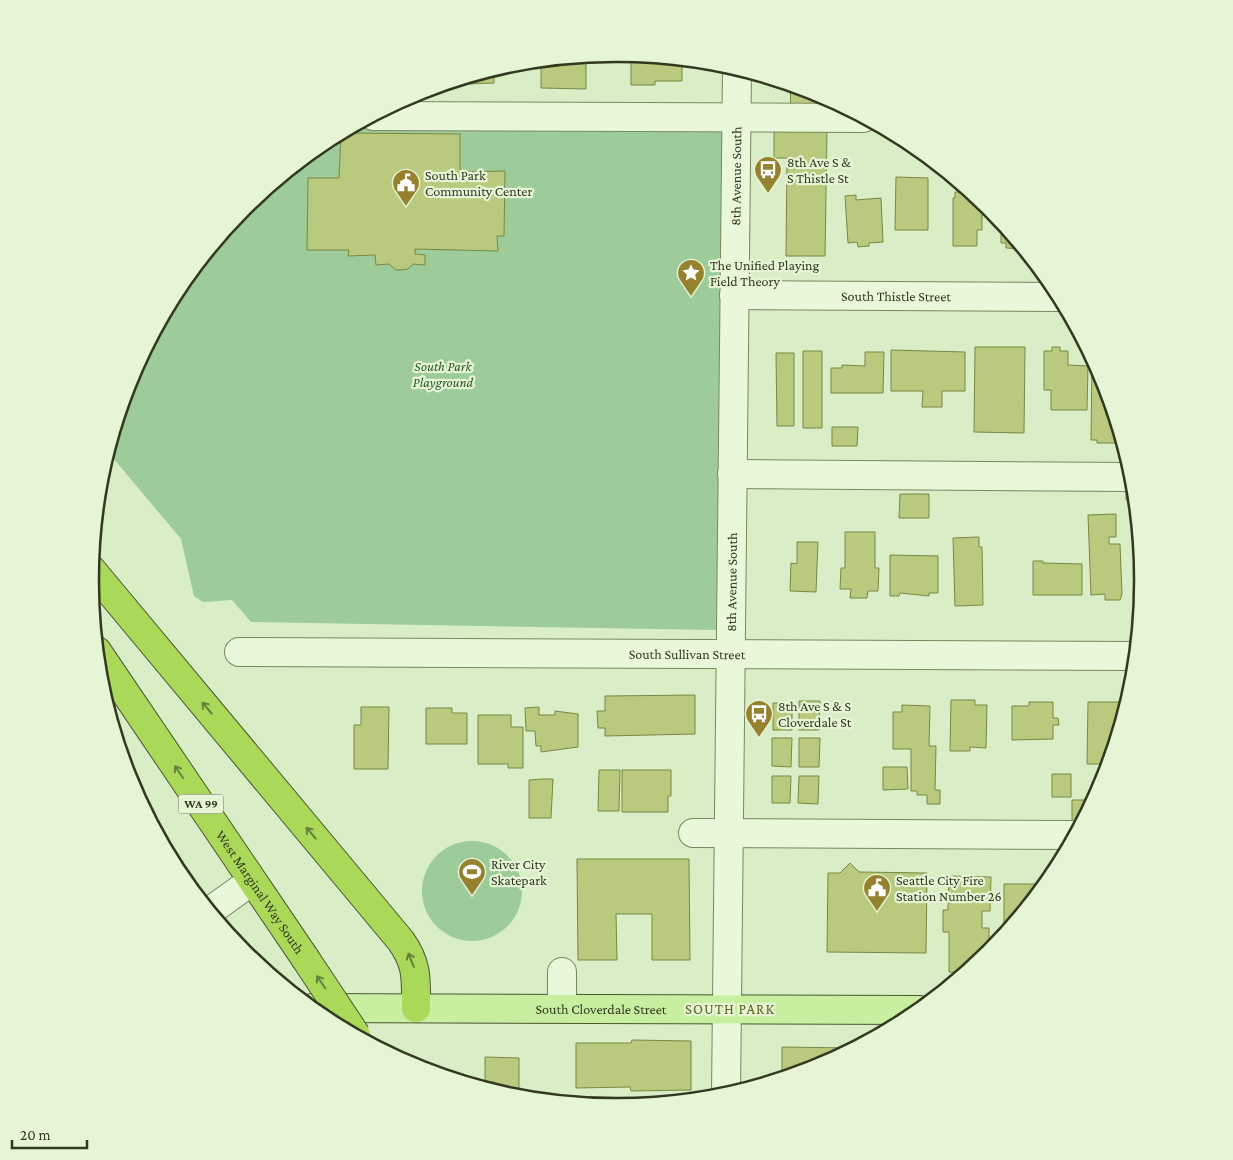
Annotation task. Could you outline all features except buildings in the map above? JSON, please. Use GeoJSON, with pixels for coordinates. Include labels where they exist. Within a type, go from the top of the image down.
{"type":"FeatureCollection","features":[{"type":"Feature","properties":{"kind":"highway"},"geometry":{"type":"LineString","coordinates":[[99,579],[401,941],[410,955],[416,971],[416,1008]]}},
{"type":"Feature","properties":{"kind":"highway","name":"West Marginal Way South"},"geometry":{"type":"LineString","coordinates":[[106,664],[346,1021]]}},
{"type":"Feature","properties":{"kind":"main road","name":"South Cloverdale Street"},"geometry":{"type":"LineString","coordinates":[[326,1008],[904,1010]]}},
{"type":"Feature","properties":{"kind":"street","name":"8th Avenue South"},"geometry":{"type":"LineString","coordinates":[[726,1086],[729,655],[737,77]]}},
{"type":"Feature","properties":{"kind":"street"},"geometry":{"type":"LineString","coordinates":[[388,116],[849,118]]}},
{"type":"Feature","properties":{"kind":"street","name":"South Thistle Street"},"geometry":{"type":"LineString","coordinates":[[734,295],[1050,297]]}},
{"type":"Feature","properties":{"kind":"street"},"geometry":{"type":"LineString","coordinates":[[732,474],[1123,477]]}},
{"type":"Feature","properties":{"kind":"street","name":"South Sullivan Street"},"geometry":{"type":"LineString","coordinates":[[239,652],[1129,656]]}},
{"type":"Feature","properties":{"kind":"street"},"geometry":{"type":"LineString","coordinates":[[693,833],[1067,835]]}},
{"type":"Feature","properties":{"kind":"street"},"geometry":{"type":"LineString","coordinates":[[216,907],[252,881]]}},
{"type":"Feature","properties":{"kind":"street"},"geometry":{"type":"LineString","coordinates":[[562,972],[562,1008]]}},
{"type":"Feature","properties":{"kind":"green space","name":"South Park Playground"},"geometry":{"type":"Polygon","coordinates":[[[376,122],[724,129],[716,630],[251,622],[232,600],[203,602],[194,596],[181,539],[114,459],[126,414],[152,351],[186,292],[227,239],[275,191],[301,169],[376,122]]]}},
{"type":"Feature","properties":{"kind":"green space","name":"River City Skatepark"},"geometry":{"type":"Polygon","coordinates":[[[472,841],[491,845],[507,856],[518,872],[522,891],[518,910],[507,926],[491,937],[472,941],[453,937],[437,926],[426,910],[422,891],[426,872],[437,856],[453,845],[472,841]]]}},
{"type":"Feature","properties":{"kind":"place","name":"8th Ave S & S Thistle St"},"geometry":{"type":"Point","coordinates":[768,194]}},
{"type":"Feature","properties":{"kind":"place","name":"South Park Community Center"},"geometry":{"type":"Point","coordinates":[406,207]}},
{"type":"Feature","properties":{"kind":"place","name":"The Unified Playing Field Theory"},"geometry":{"type":"Point","coordinates":[691,297]}},
{"type":"Feature","properties":{"kind":"place","name":"8th Ave S & S Cloverdale St"},"geometry":{"type":"Point","coordinates":[759,738]}},
{"type":"Feature","properties":{"kind":"place","name":"River City Skatepark"},"geometry":{"type":"Point","coordinates":[472,896]}},
{"type":"Feature","properties":{"kind":"place","name":"Seattle City Fire Station Number 26"},"geometry":{"type":"Point","coordinates":[877,912]}},
{"type":"Feature","properties":{"kind":"district","name":"SOUTH PARK"},"geometry":{"type":"Point","coordinates":[730,1009]}}]}
